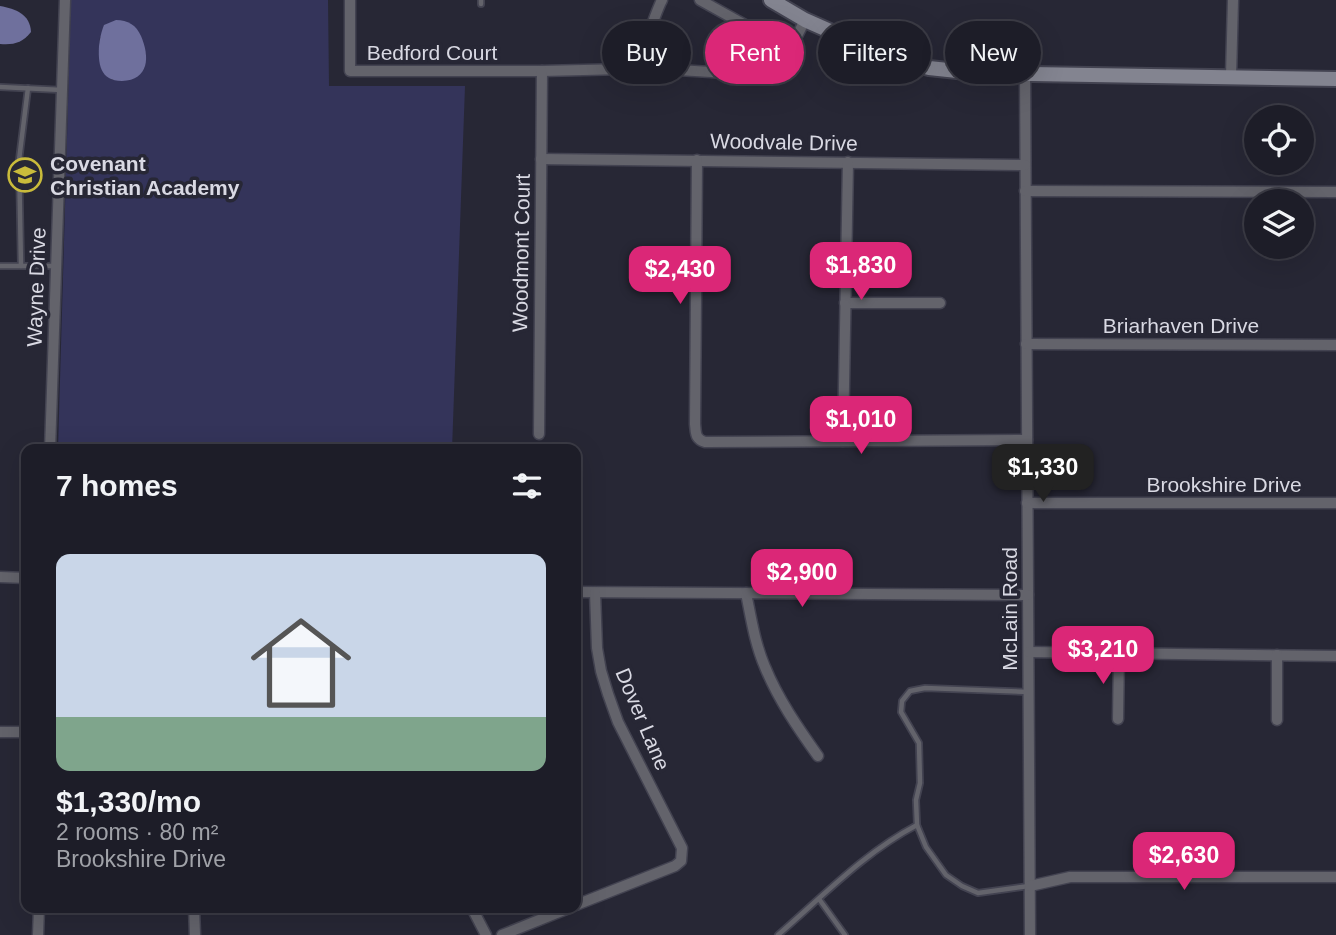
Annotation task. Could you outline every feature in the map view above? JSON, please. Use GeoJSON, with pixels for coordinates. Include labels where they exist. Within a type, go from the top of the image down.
{"type":"FeatureCollection","features":[{"type":"Feature","properties":{"kind":"main road"},"geometry":{"type":"LineString","coordinates":[[771,0],[805,20],[892,58],[945,70]]}},
{"type":"Feature","properties":{"kind":"main road"},"geometry":{"type":"LineString","coordinates":[[1041,73],[1336,79]]}},
{"type":"Feature","properties":{"kind":"street","name":"Wayne Drive"},"geometry":{"type":"LineString","coordinates":[[50,444],[65,0]]}},
{"type":"Feature","properties":{"kind":"street","name":"Bedford Court"},"geometry":{"type":"LineString","coordinates":[[350,0],[350,71],[542,71]]}},
{"type":"Feature","properties":{"kind":"street"},"geometry":{"type":"LineString","coordinates":[[653,21],[662,0]]}},
{"type":"Feature","properties":{"kind":"street"},"geometry":{"type":"LineString","coordinates":[[700,0],[738,21]]}},
{"type":"Feature","properties":{"kind":"street"},"geometry":{"type":"LineString","coordinates":[[1231,76],[1233,0]]}},
{"type":"Feature","properties":{"kind":"street"},"geometry":{"type":"LineString","coordinates":[[542,71],[602,71]]}},
{"type":"Feature","properties":{"kind":"street","name":"Woodmont Court"},"geometry":{"type":"LineString","coordinates":[[539,434],[542,71]]}},
{"type":"Feature","properties":{"kind":"street","name":"McLain Road"},"geometry":{"type":"LineString","coordinates":[[1025,84],[1030,935]]}},
{"type":"Feature","properties":{"kind":"street","name":"Woodvale Drive"},"geometry":{"type":"LineString","coordinates":[[541,159],[1025,165]]}},
{"type":"Feature","properties":{"kind":"street"},"geometry":{"type":"LineString","coordinates":[[697,160],[695,424],[699,440],[1027,440]]}},
{"type":"Feature","properties":{"kind":"street"},"geometry":{"type":"LineString","coordinates":[[843,441],[848,162]]}},
{"type":"Feature","properties":{"kind":"street"},"geometry":{"type":"LineString","coordinates":[[1025,191],[1336,192]]}},
{"type":"Feature","properties":{"kind":"street"},"geometry":{"type":"LineString","coordinates":[[845,303],[940,303]]}},
{"type":"Feature","properties":{"kind":"street","name":"Briarhaven Drive"},"geometry":{"type":"LineString","coordinates":[[1026,344],[1336,345]]}},
{"type":"Feature","properties":{"kind":"street","name":"Brookshire Drive"},"geometry":{"type":"LineString","coordinates":[[1027,503],[1336,503]]}},
{"type":"Feature","properties":{"kind":"street"},"geometry":{"type":"LineString","coordinates":[[0,577],[21,578]]}},
{"type":"Feature","properties":{"kind":"street"},"geometry":{"type":"LineString","coordinates":[[581,593],[1028,595]]}},
{"type":"Feature","properties":{"kind":"street","name":"Dover Lane"},"geometry":{"type":"LineString","coordinates":[[581,903],[675,866],[681,861],[682,854],[682,848],[618,722],[608,694],[597,648],[595,593]]}},
{"type":"Feature","properties":{"kind":"street"},"geometry":{"type":"LineString","coordinates":[[746,593],[764,666],[789,713],[818,756]]}},
{"type":"Feature","properties":{"kind":"street"},"geometry":{"type":"LineString","coordinates":[[1028,652],[1336,656]]}},
{"type":"Feature","properties":{"kind":"street"},"geometry":{"type":"LineString","coordinates":[[1118,719],[1119,653]]}},
{"type":"Feature","properties":{"kind":"street"},"geometry":{"type":"LineString","coordinates":[[1276,655],[1276,720]]}},
{"type":"Feature","properties":{"kind":"street"},"geometry":{"type":"LineString","coordinates":[[0,732],[21,732]]}},
{"type":"Feature","properties":{"kind":"street"},"geometry":{"type":"LineString","coordinates":[[1030,886],[1070,877],[1336,877]]}},
{"type":"Feature","properties":{"kind":"street"},"geometry":{"type":"LineString","coordinates":[[38,913],[38,935]]}},
{"type":"Feature","properties":{"kind":"street"},"geometry":{"type":"LineString","coordinates":[[194,913],[195,935]]}},
{"type":"Feature","properties":{"kind":"street"},"geometry":{"type":"LineString","coordinates":[[474,913],[485,935]]}},
{"type":"Feature","properties":{"kind":"street"},"geometry":{"type":"LineString","coordinates":[[502,935],[557,913]]}},
{"type":"Feature","properties":{"kind":"lane"},"geometry":{"type":"LineString","coordinates":[[0,87],[62,90]]}},
{"type":"Feature","properties":{"kind":"lane"},"geometry":{"type":"LineString","coordinates":[[21,266],[19,160],[28,88]]}},
{"type":"Feature","properties":{"kind":"lane"},"geometry":{"type":"LineString","coordinates":[[0,266],[55,266]]}},
{"type":"Feature","properties":{"kind":"lane"},"geometry":{"type":"LineString","coordinates":[[1029,692],[925,688],[910,691],[902,701],[901,712],[919,743],[920,783],[916,800],[918,825],[926,847],[946,875],[978,893],[1030,886]]}},
{"type":"Feature","properties":{"kind":"lane"},"geometry":{"type":"LineString","coordinates":[[778,935],[861,862],[918,825]]}},
{"type":"Feature","properties":{"kind":"lane"},"geometry":{"type":"LineString","coordinates":[[819,900],[845,935]]}},
{"type":"Feature","properties":{"kind":"shaded area"},"geometry":{"type":"Polygon","coordinates":[[[71,0],[328,0],[329,86],[465,86],[452,444],[58,444],[71,0]],[[100,37],[99,54],[112,80],[126,80],[144,69],[146,53],[100,37]]]}},
{"type":"Feature","properties":{"kind":"water"},"geometry":{"type":"Polygon","coordinates":[[[0,6],[17,11],[28,21],[31,32],[21,41],[0,44],[0,6]]]}},
{"type":"Feature","properties":{"kind":"water"},"geometry":{"type":"Polygon","coordinates":[[[116,20],[134,26],[146,52],[142,72],[131,80],[109,78],[100,65],[99,46],[104,25],[116,20]]]}},
{"type":"Feature","properties":{"kind":"place","name":"Covenant Christian Academy"},"geometry":{"type":"Point","coordinates":[25,175]}}]}
